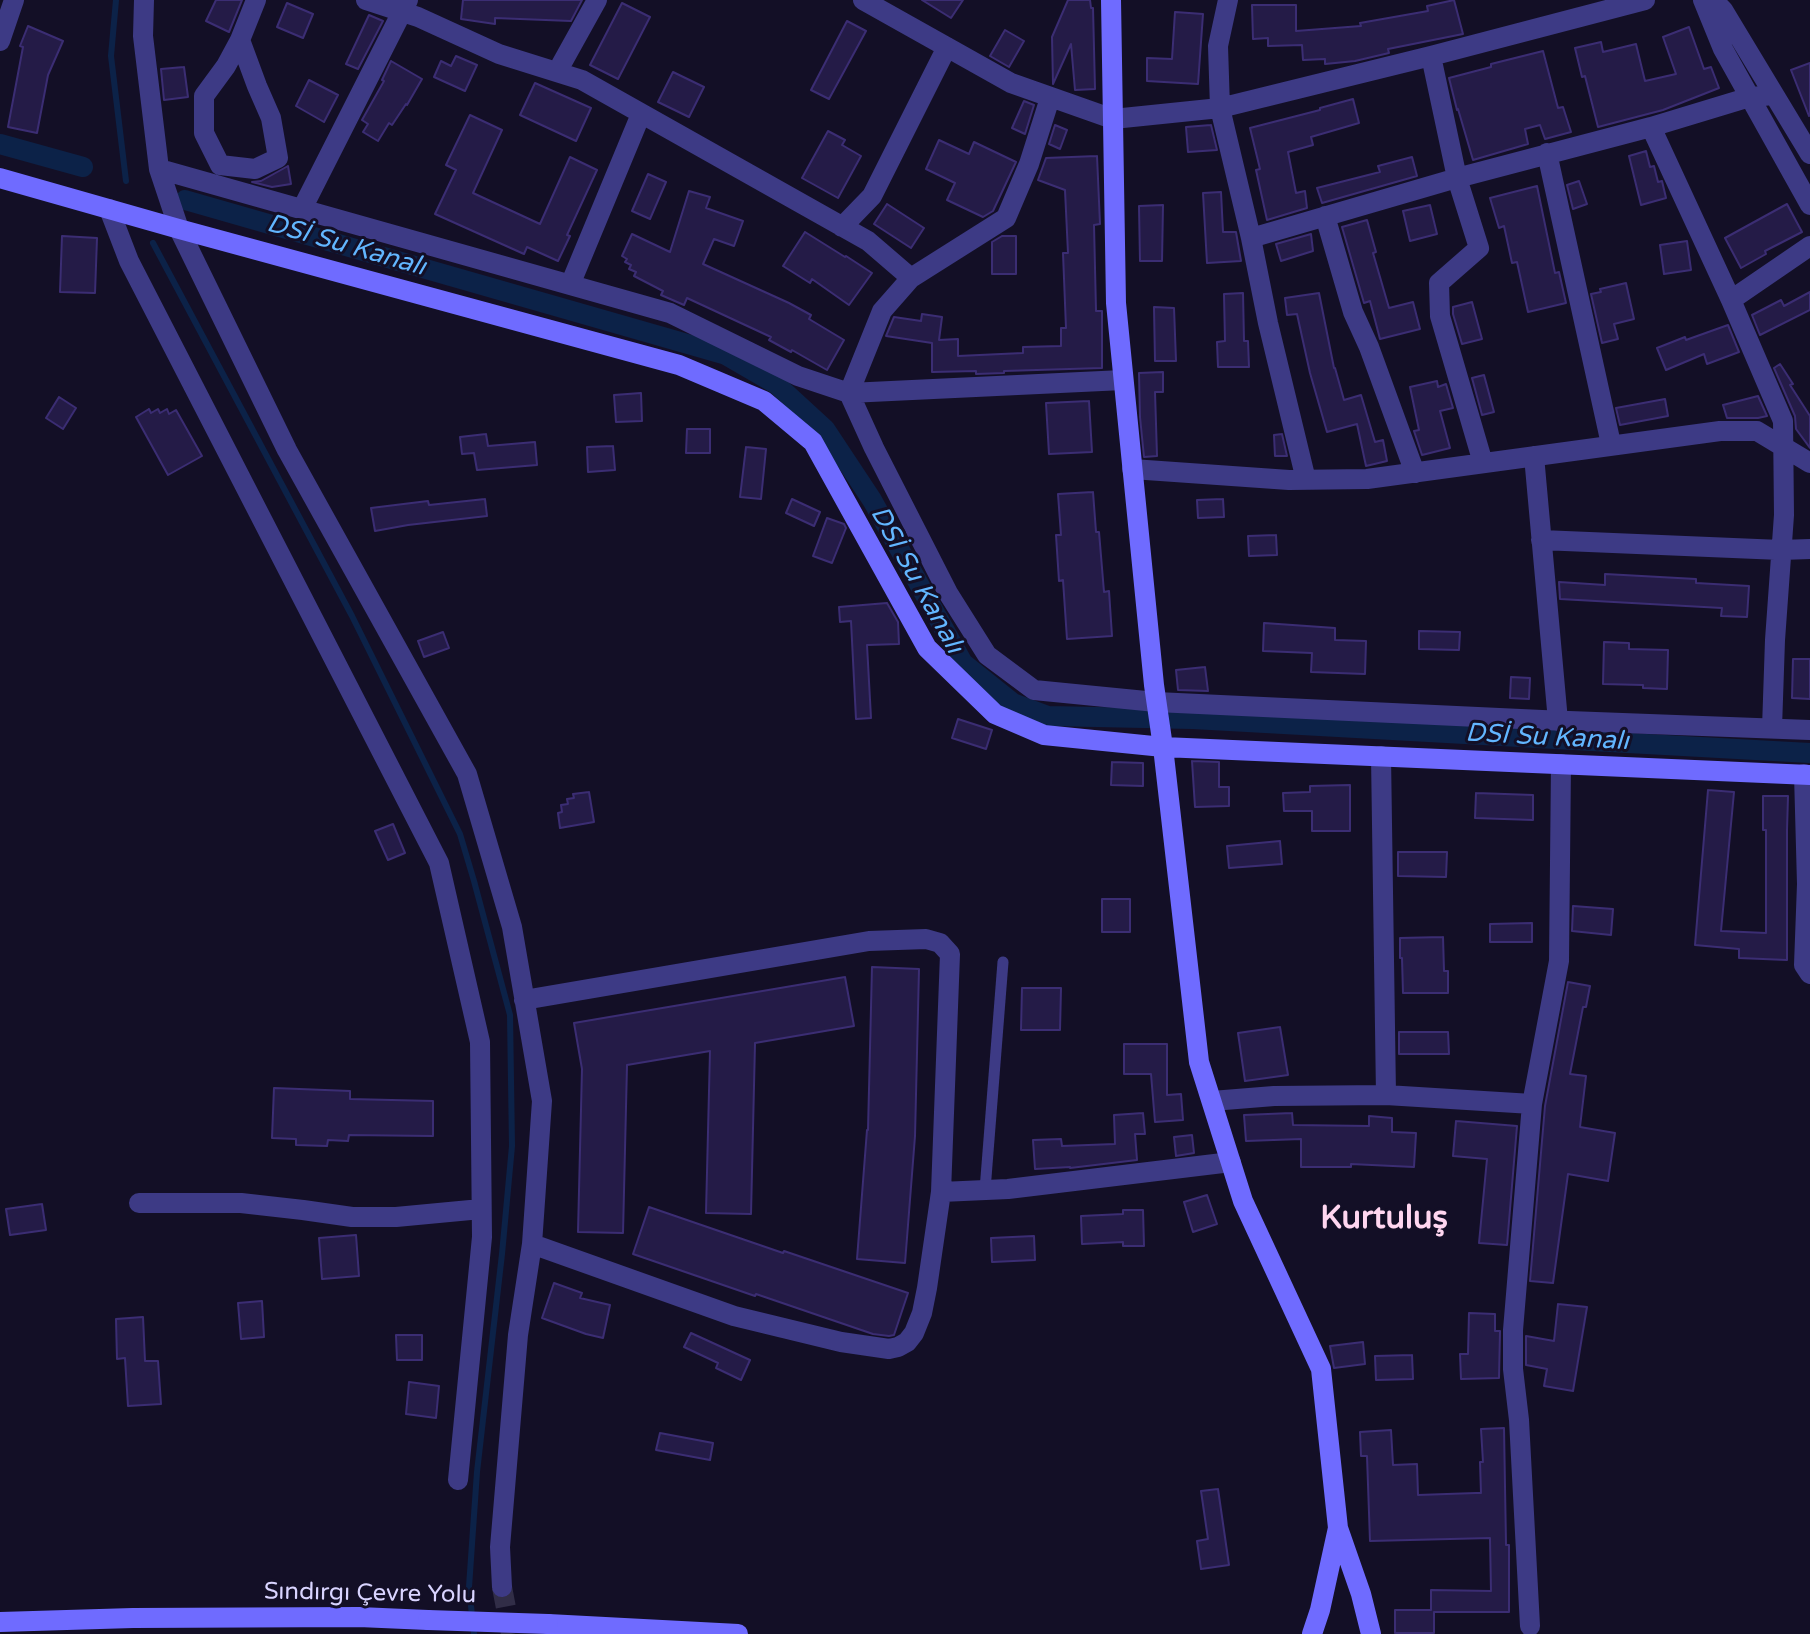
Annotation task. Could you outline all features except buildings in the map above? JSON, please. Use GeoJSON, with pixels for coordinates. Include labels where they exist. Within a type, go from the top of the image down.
{"type":"FeatureCollection","features":[{"type":"Feature","properties":{"kind":"street"},"geometry":{"type":"LineString","coordinates":[[0,41],[14,0]]}},
{"type":"Feature","properties":{"kind":"street"},"geometry":{"type":"LineString","coordinates":[[144,0],[143,36],[159,169],[179,229],[287,450],[467,774],[512,927],[542,1101],[532,1244],[518,1335],[502,1516],[502,1587]]}},
{"type":"Feature","properties":{"kind":"street"},"geometry":{"type":"LineString","coordinates":[[240,40],[271,118],[278,158],[255,169],[220,165],[204,133],[204,96],[226,66],[256,0]]}},
{"type":"Feature","properties":{"kind":"street"},"geometry":{"type":"LineString","coordinates":[[366,0],[405,6],[418,17],[499,54],[582,80],[868,241],[911,278]]}},
{"type":"Feature","properties":{"kind":"street"},"geometry":{"type":"LineString","coordinates":[[557,72],[597,0]]}},
{"type":"Feature","properties":{"kind":"street"},"geometry":{"type":"LineString","coordinates":[[863,0],[1011,83],[1113,119],[1220,108],[1645,0]]}},
{"type":"Feature","properties":{"kind":"street"},"geometry":{"type":"LineString","coordinates":[[1111,0],[1116,303],[1156,702],[1199,1062],[1243,1201],[1321,1369],[1338,1528],[1371,1634]]}},
{"type":"Feature","properties":{"kind":"street"},"geometry":{"type":"LineString","coordinates":[[1228,0],[1218,46],[1220,108],[1306,480]]}},
{"type":"Feature","properties":{"kind":"street"},"geometry":{"type":"LineString","coordinates":[[1703,0],[1723,49],[1810,205]]}},
{"type":"Feature","properties":{"kind":"street"},"geometry":{"type":"LineString","coordinates":[[1713,0],[1723,10],[1810,154]]}},
{"type":"Feature","properties":{"kind":"street"},"geometry":{"type":"LineString","coordinates":[[302,209],[405,6]]}},
{"type":"Feature","properties":{"kind":"street"},"geometry":{"type":"LineString","coordinates":[[842,227],[872,196],[947,47]]}},
{"type":"Feature","properties":{"kind":"street"},"geometry":{"type":"LineString","coordinates":[[1431,56],[1457,178],[1479,248],[1439,283],[1440,316],[1483,463]]}},
{"type":"Feature","properties":{"kind":"street"},"geometry":{"type":"LineString","coordinates":[[1251,238],[1750,97],[1774,95]]}},
{"type":"Feature","properties":{"kind":"street"},"geometry":{"type":"LineString","coordinates":[[1050,98],[1029,164],[1006,218],[911,278],[882,311],[849,393],[948,593],[987,655],[1034,690],[1156,702],[1810,730]]}},
{"type":"Feature","properties":{"kind":"street"},"geometry":{"type":"LineString","coordinates":[[570,285],[641,114]]}},
{"type":"Feature","properties":{"kind":"street"},"geometry":{"type":"LineString","coordinates":[[1651,127],[1783,421],[1784,515],[1772,728]]}},
{"type":"Feature","properties":{"kind":"street"},"geometry":{"type":"LineString","coordinates":[[1547,153],[1611,444]]}},
{"type":"Feature","properties":{"kind":"street"},"geometry":{"type":"LineString","coordinates":[[159,169],[670,313],[798,376],[849,393],[1123,380]]}},
{"type":"Feature","properties":{"kind":"street"},"geometry":{"type":"LineString","coordinates":[[0,178],[679,365],[764,401],[813,442],[927,648],[995,714],[1044,735],[1163,747],[1807,774],[1809,885],[1804,965],[1810,974]]}},
{"type":"Feature","properties":{"kind":"street"},"geometry":{"type":"LineString","coordinates":[[109,209],[129,261],[439,863],[480,1042],[482,1237],[458,1480]]}},
{"type":"Feature","properties":{"kind":"street"},"geometry":{"type":"LineString","coordinates":[[1325,216],[1353,312],[1415,473]]}},
{"type":"Feature","properties":{"kind":"street"},"geometry":{"type":"LineString","coordinates":[[1731,300],[1810,246]]}},
{"type":"Feature","properties":{"kind":"street"},"geometry":{"type":"LineString","coordinates":[[1132,469],[1306,480],[1367,479],[1720,431],[1757,431],[1810,463]]}},
{"type":"Feature","properties":{"kind":"street"},"geometry":{"type":"LineString","coordinates":[[1534,456],[1558,721]]}},
{"type":"Feature","properties":{"kind":"street"},"geometry":{"type":"LineString","coordinates":[[1541,540],[1810,549]]}},
{"type":"Feature","properties":{"kind":"street"},"geometry":{"type":"LineString","coordinates":[[1381,756],[1386,1095]]}},
{"type":"Feature","properties":{"kind":"street"},"geometry":{"type":"LineString","coordinates":[[1530,1626],[1513,1356],[1532,1104],[1559,961],[1561,764]]}},
{"type":"Feature","properties":{"kind":"street"},"geometry":{"type":"LineString","coordinates":[[524,1000],[869,941],[926,939],[940,943],[950,954],[941,1192],[922,1313],[907,1342],[889,1349],[841,1342],[734,1316],[532,1244]]}},
{"type":"Feature","properties":{"kind":"street"},"geometry":{"type":"LineString","coordinates":[[1212,1101],[1274,1096],[1386,1095],[1532,1104]]}},
{"type":"Feature","properties":{"kind":"street"},"geometry":{"type":"LineString","coordinates":[[941,1192],[1008,1189],[1231,1162]]}},
{"type":"Feature","properties":{"kind":"street"},"geometry":{"type":"LineString","coordinates":[[139,1203],[241,1203],[352,1217],[396,1217],[481,1209]]}},
{"type":"Feature","properties":{"kind":"street"},"geometry":{"type":"LineString","coordinates":[[1312,1634],[1338,1528]]}},
{"type":"Feature","properties":{"kind":"street","name":"Sındırgı Çevre Yolu"},"geometry":{"type":"LineString","coordinates":[[0,1622],[344,1617],[738,1634]]}},
{"type":"Feature","properties":{"kind":"lane"},"geometry":{"type":"LineString","coordinates":[[985,1190],[1003,962]]}},
{"type":"Feature","properties":{"kind":"waterway"},"geometry":{"type":"LineString","coordinates":[[116,0],[111,56],[126,181]]}},
{"type":"Feature","properties":{"kind":"waterway","name":"DSİ Su Kanalı"},"geometry":{"type":"LineString","coordinates":[[0,144],[83,167]]}},
{"type":"Feature","properties":{"kind":"waterway","name":"DSİ Su Kanalı"},"geometry":{"type":"LineString","coordinates":[[185,200],[726,355],[776,384],[825,429],[872,500],[963,663],[1013,703],[1048,716],[1193,719],[1810,753]]}},
{"type":"Feature","properties":{"kind":"waterway"},"geometry":{"type":"LineString","coordinates":[[153,243],[352,616],[460,834],[510,1015],[512,1146],[477,1472],[469,1587],[474,1634]]}},
{"type":"Feature","properties":{"kind":"tunnel"},"geometry":{"type":"LineString","coordinates":[[502,1587],[511,1634]]}},
{"type":"Feature","properties":{"kind":"district","name":"Kurtuluş"},"geometry":{"type":"Point","coordinates":[1384,1220]}}]}
